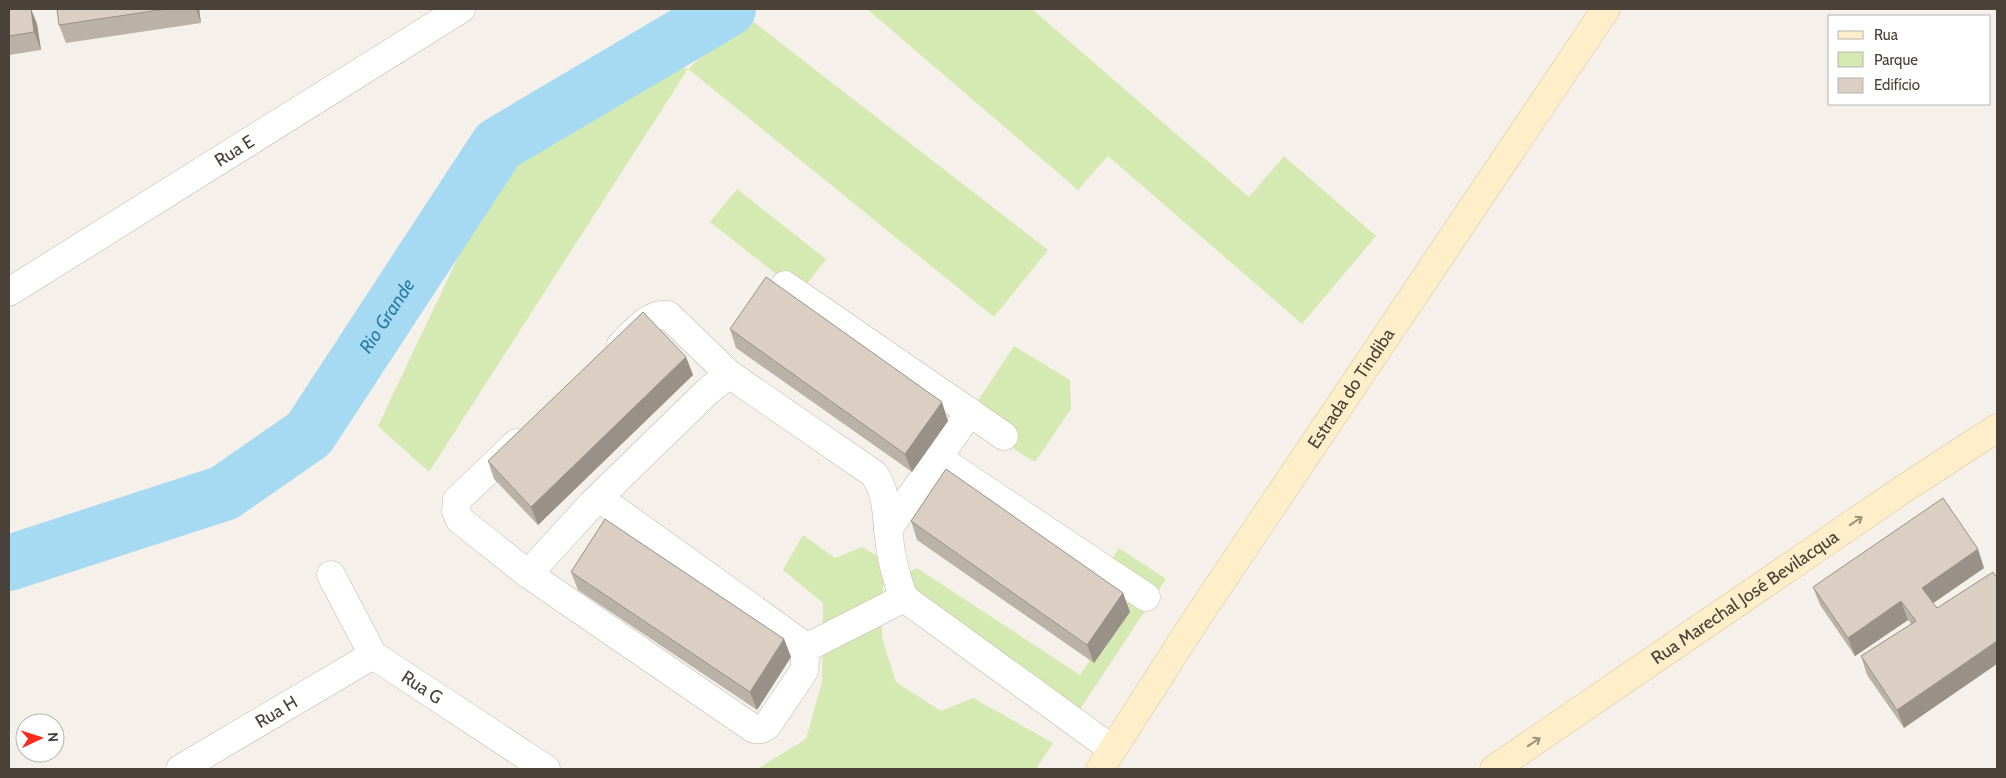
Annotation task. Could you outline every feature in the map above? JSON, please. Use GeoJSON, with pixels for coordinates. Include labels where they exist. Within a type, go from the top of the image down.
{"type":"FeatureCollection","features":[{"type":"Feature","properties":{"kind":"main road","name":"Estrada do Tindiba"},"geometry":{"type":"LineString","coordinates":[[1106,759],[1208,602],[1606,9]]}},
{"type":"Feature","properties":{"kind":"main road","name":"Rua Marechal José Bevilacqua"},"geometry":{"type":"LineString","coordinates":[[1494,769],[1899,492],[1997,428]]}},
{"type":"Feature","properties":{"kind":"street","name":"Rua E"},"geometry":{"type":"LineString","coordinates":[[9,292],[460,9]]}},
{"type":"Feature","properties":{"kind":"street"},"geometry":{"type":"LineString","coordinates":[[785,285],[1004,436]]}},
{"type":"Feature","properties":{"kind":"street"},"geometry":{"type":"LineString","coordinates":[[606,359],[649,319],[659,314],[668,315],[729,374],[874,474],[882,486],[895,573],[904,598],[1106,759]]}},
{"type":"Feature","properties":{"kind":"street"},"geometry":{"type":"LineString","coordinates":[[528,574],[599,498],[708,391],[729,374]]}},
{"type":"Feature","properties":{"kind":"street"},"geometry":{"type":"LineString","coordinates":[[888,530],[970,412]]}},
{"type":"Feature","properties":{"kind":"street"},"geometry":{"type":"LineString","coordinates":[[535,426],[457,500],[456,511],[460,520],[528,574],[754,729],[760,730],[767,726],[804,671],[806,660],[804,649],[798,640],[599,498]]}},
{"type":"Feature","properties":{"kind":"street"},"geometry":{"type":"LineString","coordinates":[[938,458],[1146,597]]}},
{"type":"Feature","properties":{"kind":"street","name":"Rua G"},"geometry":{"type":"LineString","coordinates":[[331,575],[373,655],[546,769]]}},
{"type":"Feature","properties":{"kind":"street"},"geometry":{"type":"LineString","coordinates":[[804,649],[904,598]]}},
{"type":"Feature","properties":{"kind":"street","name":"Rua H"},"geometry":{"type":"LineString","coordinates":[[180,769],[373,655]]}},
{"type":"Feature","properties":{"kind":"green space"},"geometry":{"type":"Polygon","coordinates":[[[867,9],[1032,9],[1249,197],[1284,156],[1376,236],[1302,324],[1108,156],[1078,190],[867,9]]]}},
{"type":"Feature","properties":{"kind":"green space"},"geometry":{"type":"Polygon","coordinates":[[[746,16],[1048,250],[994,317],[688,69],[746,16]]]}},
{"type":"Feature","properties":{"kind":"green space"},"geometry":{"type":"Polygon","coordinates":[[[665,62],[688,69],[429,472],[378,426],[507,154],[665,62]]]}},
{"type":"Feature","properties":{"kind":"green space"},"geometry":{"type":"Polygon","coordinates":[[[737,189],[826,259],[800,293],[710,222],[737,189]]]}},
{"type":"Feature","properties":{"kind":"green space"},"geometry":{"type":"Polygon","coordinates":[[[1014,346],[1070,380],[1071,409],[1035,462],[966,419],[1014,346]]]}},
{"type":"Feature","properties":{"kind":"green space"},"geometry":{"type":"Polygon","coordinates":[[[803,535],[835,558],[862,547],[907,573],[917,568],[1080,675],[1131,598],[1101,577],[1119,548],[1166,579],[1075,717],[883,585],[882,638],[896,682],[941,711],[973,698],[1053,743],[1036,769],[757,769],[806,739],[822,682],[823,603],[783,570],[803,535]]]}},
{"type":"Feature","properties":{"kind":"building"},"geometry":{"type":"Polygon","coordinates":[[[9,9],[31,9],[34,32],[9,36],[9,9]]]}},
{"type":"Feature","properties":{"kind":"building"},"geometry":{"type":"Polygon","coordinates":[[[57,9],[166,9],[59,25],[57,9]]]}},
{"type":"Feature","properties":{"kind":"building"},"geometry":{"type":"Polygon","coordinates":[[[766,277],[942,402],[905,454],[730,329],[766,277]]]}},
{"type":"Feature","properties":{"kind":"building"},"geometry":{"type":"Polygon","coordinates":[[[643,312],[686,357],[531,507],[488,461],[643,312]]]}},
{"type":"Feature","properties":{"kind":"building"},"geometry":{"type":"Polygon","coordinates":[[[946,469],[1123,593],[1087,645],[911,521],[946,469]]]}},
{"type":"Feature","properties":{"kind":"building"},"geometry":{"type":"Polygon","coordinates":[[[1943,498],[1978,549],[1922,588],[1937,608],[1993,572],[1997,578],[1997,641],[1897,710],[1861,656],[1916,621],[1901,601],[1848,638],[1813,587],[1943,498]]]}},
{"type":"Feature","properties":{"kind":"building"},"geometry":{"type":"Polygon","coordinates":[[[605,519],[784,639],[750,692],[571,572],[605,519]]]}},
{"type":"Feature","properties":{"kind":"waterway","name":"Rio Grande"},"geometry":{"type":"LineString","coordinates":[[9,563],[224,493],[309,434],[498,145],[728,9]]}}]}
